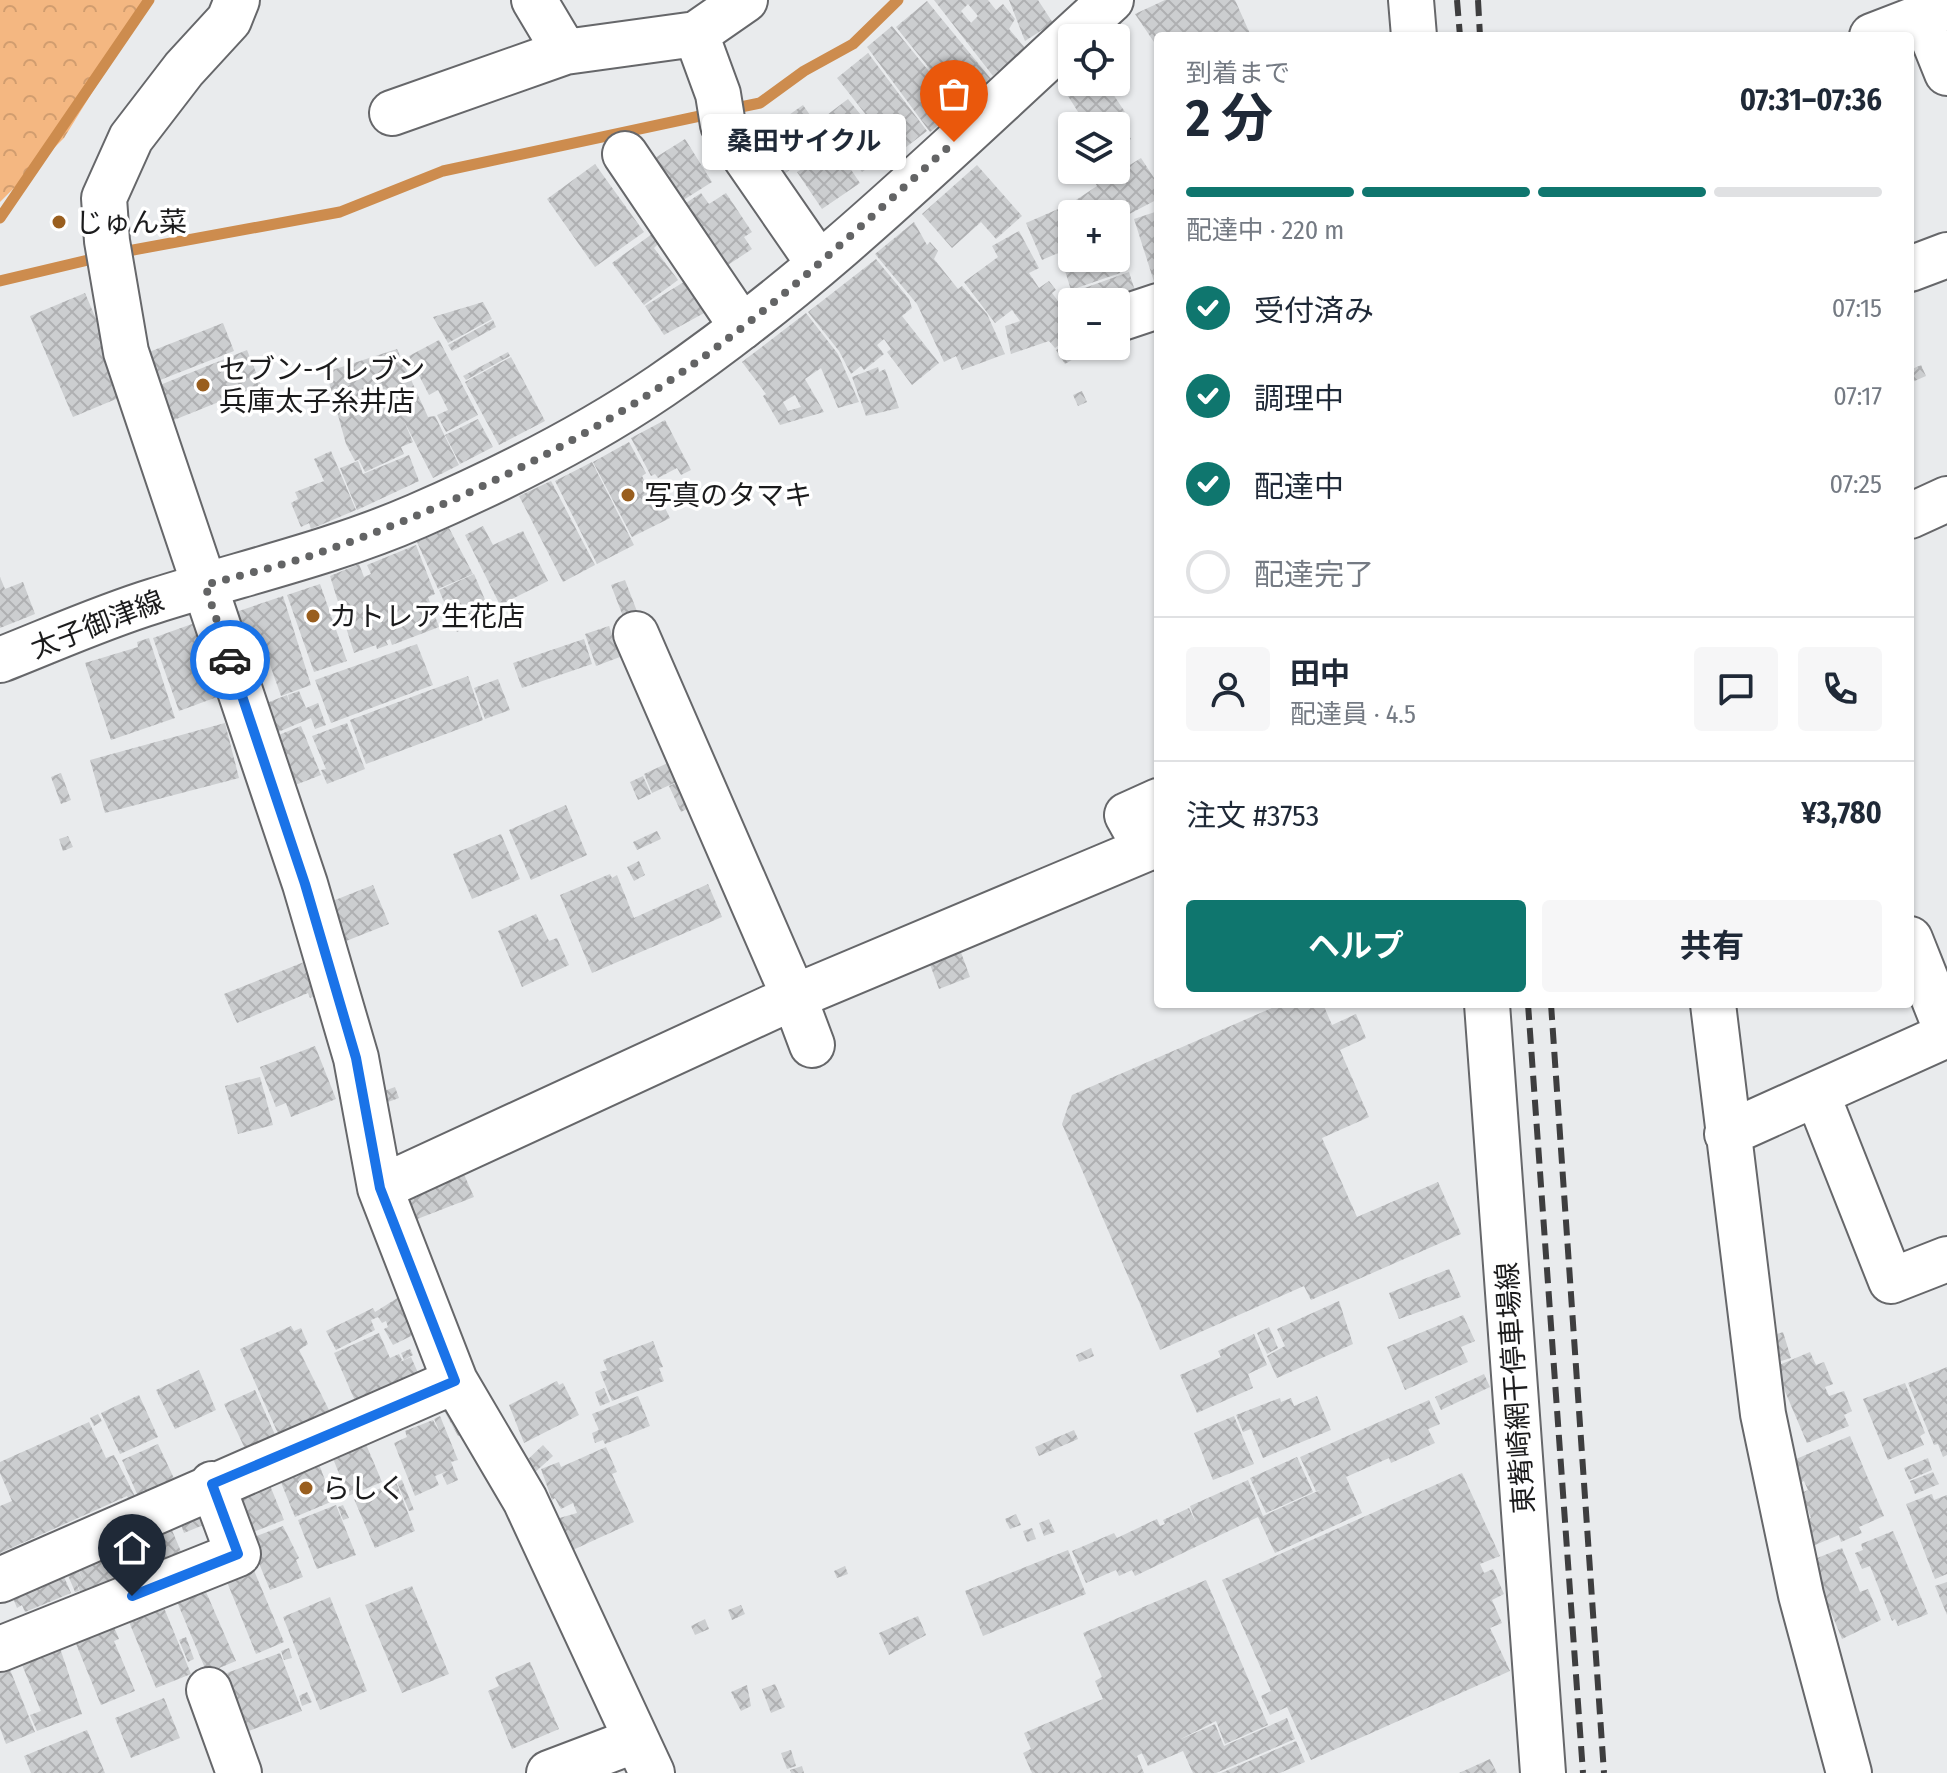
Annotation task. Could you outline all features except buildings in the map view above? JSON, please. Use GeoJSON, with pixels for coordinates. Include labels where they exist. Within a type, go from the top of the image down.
{"type":"FeatureCollection","features":[{"type":"Feature","properties":{"kind":"street"},"geometry":{"type":"LineString","coordinates":[[237,0],[229,20],[184,69],[131,138],[104,198],[110,261],[126,352],[305,884],[356,1058],[380,1188],[455,1381],[525,1500],[644,1756],[549,1773]]}},
{"type":"Feature","properties":{"kind":"street"},"geometry":{"type":"LineString","coordinates":[[534,0],[565,52]]}},
{"type":"Feature","properties":{"kind":"street"},"geometry":{"type":"LineString","coordinates":[[392,113],[565,52],[696,34],[745,0]]}},
{"type":"Feature","properties":{"kind":"street","name":"太子御津線"},"geometry":{"type":"LineString","coordinates":[[0,660],[149,603],[315,555],[416,516],[609,418],[660,387],[742,327],[819,264],[1111,0]]}},
{"type":"Feature","properties":{"kind":"street"},"geometry":{"type":"LineString","coordinates":[[1411,0],[1414,32]]}},
{"type":"Feature","properties":{"kind":"street"},"geometry":{"type":"LineString","coordinates":[[1883,32],[1936,12],[1947,73]]}},
{"type":"Feature","properties":{"kind":"street"},"geometry":{"type":"LineString","coordinates":[[696,34],[718,94],[723,125],[819,264]]}},
{"type":"Feature","properties":{"kind":"street"},"geometry":{"type":"LineString","coordinates":[[625,154],[742,327]]}},
{"type":"Feature","properties":{"kind":"street"},"geometry":{"type":"LineString","coordinates":[[1914,267],[1947,255]]}},
{"type":"Feature","properties":{"kind":"street"},"geometry":{"type":"LineString","coordinates":[[1130,315],[1154,307]]}},
{"type":"Feature","properties":{"kind":"street"},"geometry":{"type":"LineString","coordinates":[[1914,514],[1947,499]]}},
{"type":"Feature","properties":{"kind":"street"},"geometry":{"type":"LineString","coordinates":[[636,634],[812,1045]]}},
{"type":"Feature","properties":{"kind":"street"},"geometry":{"type":"LineString","coordinates":[[380,1188],[794,997],[1152,846],[1127,815],[1154,803]]}},
{"type":"Feature","properties":{"kind":"street"},"geometry":{"type":"LineString","coordinates":[[1727,1134],[1947,1034],[1914,949]]}},
{"type":"Feature","properties":{"kind":"street","name":"東觜崎網干停車場線"},"geometry":{"type":"LineString","coordinates":[[1487,1008],[1543,1773]]}},
{"type":"Feature","properties":{"kind":"street"},"geometry":{"type":"LineString","coordinates":[[1713,1008],[1763,1414],[1801,1595],[1849,1773]]}},
{"type":"Feature","properties":{"kind":"street"},"geometry":{"type":"LineString","coordinates":[[1817,1094],[1891,1281],[1947,1259]]}},
{"type":"Feature","properties":{"kind":"street"},"geometry":{"type":"LineString","coordinates":[[0,1580],[212,1484],[455,1381]]}},
{"type":"Feature","properties":{"kind":"street"},"geometry":{"type":"LineString","coordinates":[[0,1649],[238,1554],[212,1484]]}},
{"type":"Feature","properties":{"kind":"street"},"geometry":{"type":"LineString","coordinates":[[209,1690],[239,1773]]}},
{"type":"Feature","properties":{"kind":"green space"},"geometry":{"type":"Polygon","coordinates":[[[0,0],[149,0],[64,138],[0,202],[0,0]]]}},
{"type":"Feature","properties":{"kind":"waterway"},"geometry":{"type":"LineString","coordinates":[[0,218],[149,0]]}},
{"type":"Feature","properties":{"kind":"waterway"},"geometry":{"type":"LineString","coordinates":[[731,109],[760,103],[804,71],[853,44],[898,0]]}},
{"type":"Feature","properties":{"kind":"waterway"},"geometry":{"type":"LineString","coordinates":[[117,253],[340,212],[443,171],[714,113]]}},
{"type":"Feature","properties":{"kind":"waterway"},"geometry":{"type":"LineString","coordinates":[[0,281],[101,257]]}},
{"type":"Feature","properties":{"kind":"railway"},"geometry":{"type":"LineString","coordinates":[[1457,0],[1460,32]]}},
{"type":"Feature","properties":{"kind":"railway"},"geometry":{"type":"LineString","coordinates":[[1478,0],[1480,32]]}},
{"type":"Feature","properties":{"kind":"railway"},"geometry":{"type":"LineString","coordinates":[[1528,1008],[1583,1773]]}},
{"type":"Feature","properties":{"kind":"railway"},"geometry":{"type":"LineString","coordinates":[[1551,1008],[1604,1773]]}},
{"type":"Feature","properties":{"kind":"way so far"},"geometry":{"type":"LineString","coordinates":[[230,660],[205,585],[315,555],[416,516],[609,418],[660,387],[742,327],[819,264],[954,142]]}},
{"type":"Feature","properties":{"kind":"place","name":"桑田サイクル"},"geometry":{"type":"Point","coordinates":[954,142]}},
{"type":"Feature","properties":{"kind":"place","name":"じゅん菜"},"geometry":{"type":"Point","coordinates":[59,222]}},
{"type":"Feature","properties":{"kind":"place","name":"セブン-イレブン 兵庫太子糸井店"},"geometry":{"type":"Point","coordinates":[203,385]}},
{"type":"Feature","properties":{"kind":"place","name":"写真のタマキ"},"geometry":{"type":"Point","coordinates":[628,495]}},
{"type":"Feature","properties":{"kind":"place","name":"カトレア生花店"},"geometry":{"type":"Point","coordinates":[313,616]}},
{"type":"Feature","properties":{"kind":"place","name":"らしく"},"geometry":{"type":"Point","coordinates":[306,1488]}},
{"type":"Feature","properties":{"kind":"route"},"geometry":{"type":"LineString","coordinates":[[132,1596],[238,1554],[212,1484],[455,1381],[380,1188],[356,1058],[305,884],[230,660]]}}]}
